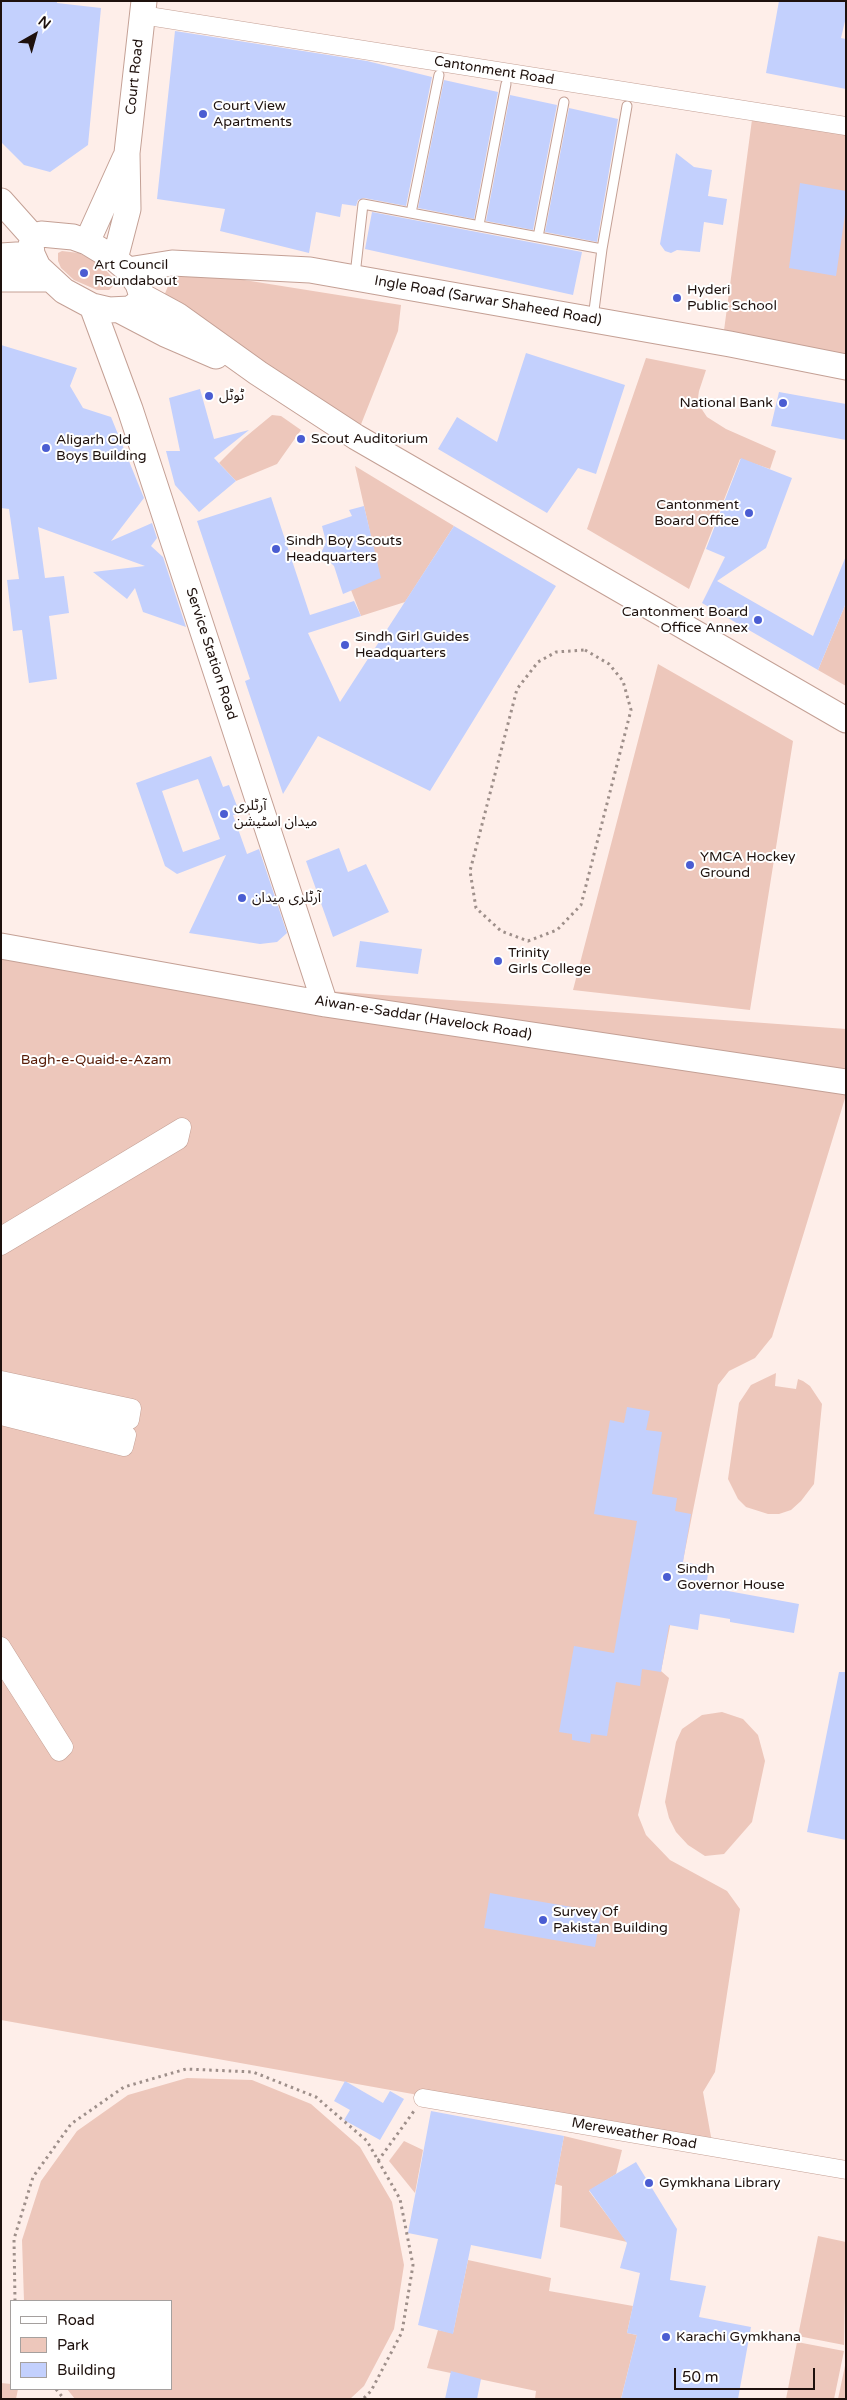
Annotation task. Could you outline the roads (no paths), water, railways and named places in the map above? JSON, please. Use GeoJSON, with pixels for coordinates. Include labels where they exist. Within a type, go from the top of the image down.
{"type":"FeatureCollection","features":[{"type":"Feature","properties":{"kind":"main road","name":"Court Road"},"geometry":{"type":"LineString","coordinates":[[122,265],[128,208],[127,154],[143,8]]}},
{"type":"Feature","properties":{"kind":"main road","name":"Court Road"},"geometry":{"type":"LineString","coordinates":[[87,242],[98,214],[127,154]]}},
{"type":"Feature","properties":{"kind":"main road"},"geometry":{"type":"LineString","coordinates":[[1,200],[33,246],[38,267],[49,279],[76,298],[92,306],[120,311],[165,334],[258,373]]}},
{"type":"Feature","properties":{"kind":"main road"},"geometry":{"type":"LineString","coordinates":[[1,256],[33,246],[41,234],[73,237],[87,242],[122,265],[138,284],[142,296],[177,315],[258,373],[356,438],[846,720]]}},
{"type":"Feature","properties":{"kind":"main road","name":"Ingle Road (Sarwar Shaheed Road)"},"geometry":{"type":"LineString","coordinates":[[122,265],[172,263],[310,270],[846,367]]}},
{"type":"Feature","properties":{"kind":"main road"},"geometry":{"type":"LineString","coordinates":[[1,279],[49,279]]}},
{"type":"Feature","properties":{"kind":"main road"},"geometry":{"type":"LineString","coordinates":[[120,311],[130,309],[142,296]]}},
{"type":"Feature","properties":{"kind":"main road","name":"Service Station Road"},"geometry":{"type":"LineString","coordinates":[[92,306],[133,418],[325,1004]]}},
{"type":"Feature","properties":{"kind":"main road","name":"Aiwan-e-Saddar (Havelock Road)"},"geometry":{"type":"LineString","coordinates":[[1,946],[325,1004],[846,1082]]}},
{"type":"Feature","properties":{"kind":"street","name":"Cantonment Road"},"geometry":{"type":"LineString","coordinates":[[143,8],[846,126]]}},
{"type":"Feature","properties":{"kind":"street"},"geometry":{"type":"LineString","coordinates":[[1,1236],[182,1127],[179,1140],[1,1246]]}},
{"type":"Feature","properties":{"kind":"street"},"geometry":{"type":"LineString","coordinates":[[1,1380],[132,1408],[130,1420],[6,1390],[1,1391]]}},
{"type":"Feature","properties":{"kind":"street"},"geometry":{"type":"LineString","coordinates":[[1,1406],[127,1435],[124,1447],[1,1416]]}},
{"type":"Feature","properties":{"kind":"street"},"geometry":{"type":"LineString","coordinates":[[1,1646],[64,1747],[59,1752],[1,1661]]}},
{"type":"Feature","properties":{"kind":"street","name":"Mereweather Road"},"geometry":{"type":"LineString","coordinates":[[423,2098],[846,2170]]}},
{"type":"Feature","properties":{"kind":"lane"},"geometry":{"type":"LineString","coordinates":[[411,213],[439,75]]}},
{"type":"Feature","properties":{"kind":"lane"},"geometry":{"type":"LineString","coordinates":[[479,226],[506,84]]}},
{"type":"Feature","properties":{"kind":"lane"},"geometry":{"type":"LineString","coordinates":[[538,237],[564,102]]}},
{"type":"Feature","properties":{"kind":"lane"},"geometry":{"type":"LineString","coordinates":[[593,320],[602,248],[627,106]]}},
{"type":"Feature","properties":{"kind":"lane"},"geometry":{"type":"LineString","coordinates":[[355,278],[362,204],[602,248]]}},
{"type":"Feature","properties":{"kind":"place","name":"Court View Apartments"},"geometry":{"type":"Point","coordinates":[203,114]}},
{"type":"Feature","properties":{"kind":"place","name":"Art Council Roundabout"},"geometry":{"type":"Point","coordinates":[84,273]}},
{"type":"Feature","properties":{"kind":"place","name":"Hyderi Public School"},"geometry":{"type":"Point","coordinates":[677,298]}},
{"type":"Feature","properties":{"kind":"place","name":"ٹوٹل"},"geometry":{"type":"Point","coordinates":[209,396]}},
{"type":"Feature","properties":{"kind":"place","name":"National Bank"},"geometry":{"type":"Point","coordinates":[783,403]}},
{"type":"Feature","properties":{"kind":"place","name":"Scout Auditorium"},"geometry":{"type":"Point","coordinates":[301,439]}},
{"type":"Feature","properties":{"kind":"place","name":"Aligarh Old Boys Building"},"geometry":{"type":"Point","coordinates":[46,448]}},
{"type":"Feature","properties":{"kind":"place","name":"Cantonment Board Office"},"geometry":{"type":"Point","coordinates":[749,513]}},
{"type":"Feature","properties":{"kind":"place","name":"Sindh Boy Scouts Headquarters"},"geometry":{"type":"Point","coordinates":[276,549]}},
{"type":"Feature","properties":{"kind":"place","name":"Cantonment Board Office Annex"},"geometry":{"type":"Point","coordinates":[758,620]}},
{"type":"Feature","properties":{"kind":"place","name":"Sindh Girl Guides Headquarters"},"geometry":{"type":"Point","coordinates":[345,645]}},
{"type":"Feature","properties":{"kind":"place","name":"آرٹلری میدان اسٹیشن"},"geometry":{"type":"Point","coordinates":[224,814]}},
{"type":"Feature","properties":{"kind":"place","name":"YMCA Hockey Ground"},"geometry":{"type":"Point","coordinates":[690,865]}},
{"type":"Feature","properties":{"kind":"place","name":"آرٹلری میدان"},"geometry":{"type":"Point","coordinates":[242,898]}},
{"type":"Feature","properties":{"kind":"place","name":"Trinity Girls College"},"geometry":{"type":"Point","coordinates":[498,961]}},
{"type":"Feature","properties":{"kind":"place","name":"Sindh Governor House"},"geometry":{"type":"Point","coordinates":[667,1577]}},
{"type":"Feature","properties":{"kind":"place","name":"Survey Of Pakistan Building"},"geometry":{"type":"Point","coordinates":[543,1920]}},
{"type":"Feature","properties":{"kind":"place","name":"Gymkhana Library"},"geometry":{"type":"Point","coordinates":[649,2183]}},
{"type":"Feature","properties":{"kind":"place","name":"Karachi Gymkhana"},"geometry":{"type":"Point","coordinates":[666,2337]}},
{"type":"Feature","properties":{"kind":"park label","name":"Bagh-e-Quaid-e-Azam"},"geometry":{"type":"Point","coordinates":[96,1060]}}]}
